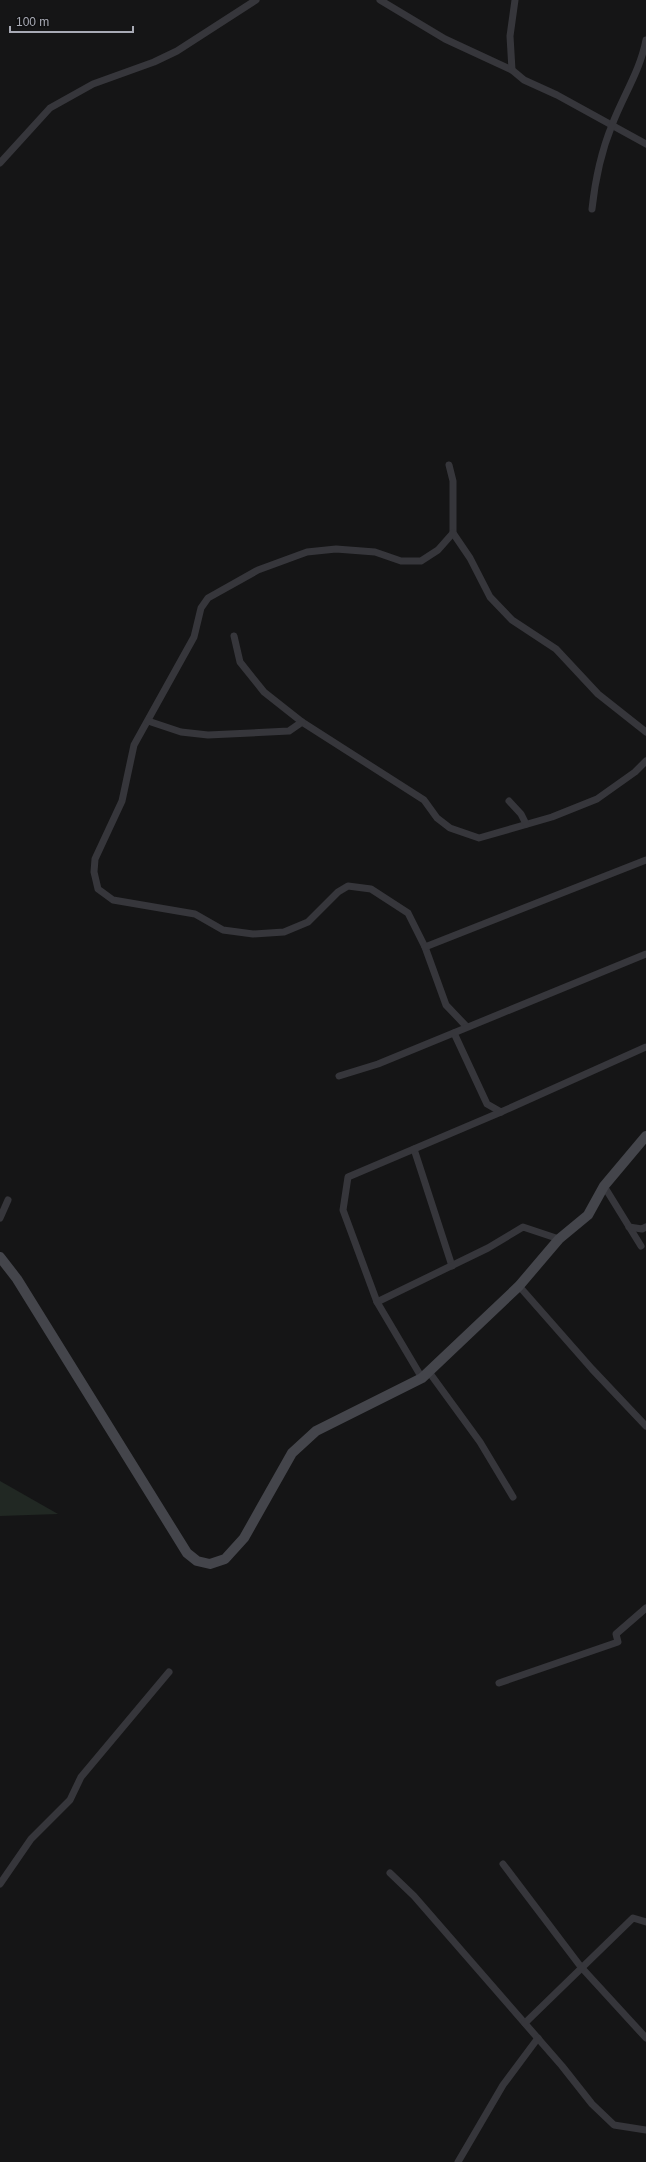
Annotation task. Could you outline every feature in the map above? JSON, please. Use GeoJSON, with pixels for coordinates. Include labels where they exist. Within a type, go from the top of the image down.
{"type":"FeatureCollection","features":[{"type":"Feature","properties":{"kind":"street"},"geometry":{"type":"LineString","coordinates":[[0,163],[50,108],[93,84],[154,62],[177,51],[256,0]]}},
{"type":"Feature","properties":{"kind":"street"},"geometry":{"type":"LineString","coordinates":[[380,0],[445,39],[512,70],[524,80],[557,95],[646,144]]}},
{"type":"Feature","properties":{"kind":"street"},"geometry":{"type":"LineString","coordinates":[[512,70],[510,36],[515,0]]}},
{"type":"Feature","properties":{"kind":"street"},"geometry":{"type":"LineString","coordinates":[[592,208],[595,182],[611,126],[643,58],[646,40]]}},
{"type":"Feature","properties":{"kind":"street"},"geometry":{"type":"LineString","coordinates":[[449,465],[453,481],[453,533],[470,558],[490,597],[512,620],[556,649],[598,694],[646,732]]}},
{"type":"Feature","properties":{"kind":"street"},"geometry":{"type":"LineString","coordinates":[[453,533],[438,550],[421,561],[401,561],[376,552],[336,549],[307,552],[258,570],[208,598],[200,608],[194,636],[134,745],[122,800],[95,859],[94,872],[98,889],[113,900],[195,914],[223,930],[253,934],[284,932],[308,922],[338,892],[348,886],[371,889],[408,913],[425,947],[446,1005],[466,1026]]}},
{"type":"Feature","properties":{"kind":"street"},"geometry":{"type":"LineString","coordinates":[[234,636],[240,662],[264,692],[302,722],[424,800],[437,818],[450,828],[479,838],[552,818],[596,799],[635,772],[646,761]]}},
{"type":"Feature","properties":{"kind":"street"},"geometry":{"type":"LineString","coordinates":[[148,721],[181,732],[208,736],[289,731],[302,722]]}},
{"type":"Feature","properties":{"kind":"street"},"geometry":{"type":"LineString","coordinates":[[509,801],[521,814],[526,824]]}},
{"type":"Feature","properties":{"kind":"street"},"geometry":{"type":"LineString","coordinates":[[425,947],[646,860]]}},
{"type":"Feature","properties":{"kind":"street"},"geometry":{"type":"LineString","coordinates":[[339,1076],[378,1064],[454,1033],[466,1026],[646,954]]}},
{"type":"Feature","properties":{"kind":"street"},"geometry":{"type":"LineString","coordinates":[[454,1033],[487,1104],[501,1112]]}},
{"type":"Feature","properties":{"kind":"street"},"geometry":{"type":"LineString","coordinates":[[512,1497],[480,1442],[426,1375],[377,1302],[343,1210],[348,1177],[501,1112],[646,1047]]}},
{"type":"Feature","properties":{"kind":"street"},"geometry":{"type":"LineString","coordinates":[[0,1257],[17,1279],[187,1553],[197,1561],[210,1564],[225,1559],[244,1538],[292,1453],[316,1431],[426,1375],[519,1286],[559,1239],[588,1215],[604,1186],[646,1136]]}},
{"type":"Feature","properties":{"kind":"street"},"geometry":{"type":"LineString","coordinates":[[414,1149],[452,1266]]}},
{"type":"Feature","properties":{"kind":"street"},"geometry":{"type":"LineString","coordinates":[[604,1186],[641,1246]]}},
{"type":"Feature","properties":{"kind":"street"},"geometry":{"type":"LineString","coordinates":[[0,1218],[8,1200]]}},
{"type":"Feature","properties":{"kind":"street"},"geometry":{"type":"LineString","coordinates":[[377,1302],[488,1248],[523,1226],[559,1239]]}},
{"type":"Feature","properties":{"kind":"street"},"geometry":{"type":"LineString","coordinates":[[629,1227],[642,1229],[646,1227]]}},
{"type":"Feature","properties":{"kind":"street"},"geometry":{"type":"LineString","coordinates":[[519,1286],[592,1369],[646,1426]]}},
{"type":"Feature","properties":{"kind":"street"},"geometry":{"type":"LineString","coordinates":[[499,1684],[618,1642],[616,1634],[646,1608]]}},
{"type":"Feature","properties":{"kind":"street"},"geometry":{"type":"LineString","coordinates":[[0,1884],[30,1839],[70,1800],[81,1777],[169,1672]]}},
{"type":"Feature","properties":{"kind":"street"},"geometry":{"type":"LineString","coordinates":[[503,1864],[581,1968],[646,2038]]}},
{"type":"Feature","properties":{"kind":"street"},"geometry":{"type":"LineString","coordinates":[[390,1873],[414,1896],[538,2038],[592,2104],[614,2125],[646,2130]]}},
{"type":"Feature","properties":{"kind":"street"},"geometry":{"type":"LineString","coordinates":[[525,2023],[633,1918],[646,1922]]}},
{"type":"Feature","properties":{"kind":"street"},"geometry":{"type":"LineString","coordinates":[[458,2162],[503,2086],[538,2038]]}},
{"type":"Feature","properties":{"kind":"shaded area"},"geometry":{"type":"Polygon","coordinates":[[[0,1481],[58,1514],[0,1516],[0,1481]]]}}]}
